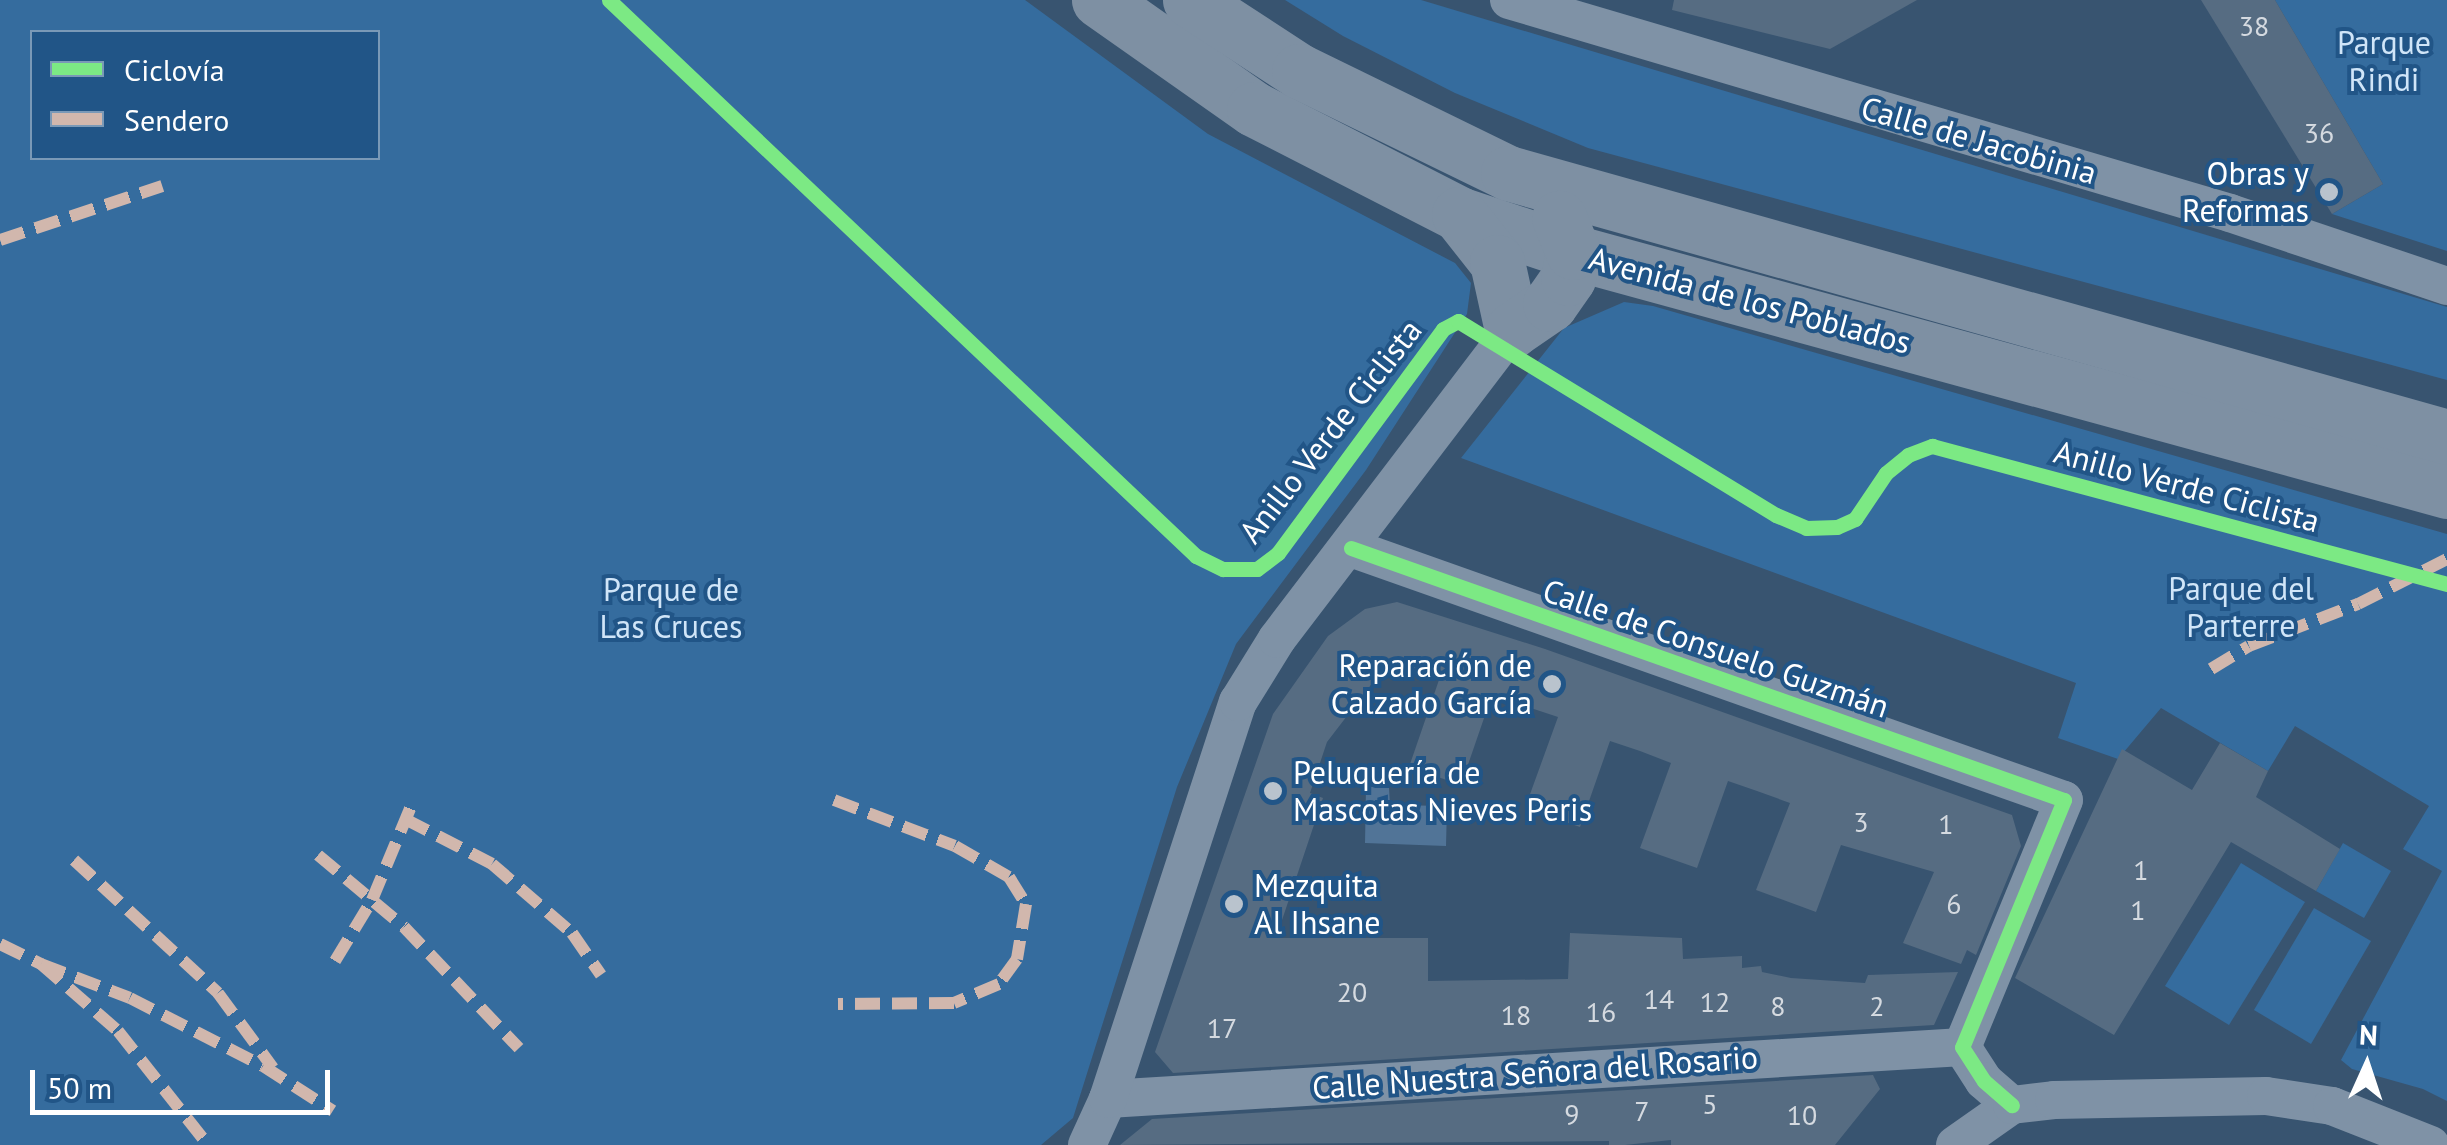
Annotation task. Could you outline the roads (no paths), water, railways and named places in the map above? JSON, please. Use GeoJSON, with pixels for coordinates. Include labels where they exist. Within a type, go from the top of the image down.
{"type":"FeatureCollection","features":[{"type":"Feature","properties":{"kind":"main road","name":"Avenida de los Poblados"},"geometry":{"type":"LineString","coordinates":[[1099,0],[1254,108],[1459,214],[1574,252],[2447,490]]}},
{"type":"Feature","properties":{"kind":"main road","name":"Avenida de los Poblados"},"geometry":{"type":"LineString","coordinates":[[1190,0],[1299,71],[1508,173],[1623,209],[2447,437]]}},
{"type":"Feature","properties":{"kind":"main road"},"geometry":{"type":"LineString","coordinates":[[1459,214],[1497,262],[1512,330],[1550,304],[1568,278],[1574,252],[1558,216],[1508,173]]}},
{"type":"Feature","properties":{"kind":"street","name":"Calle de Jacobinia"},"geometry":{"type":"LineString","coordinates":[[1509,0],[2230,213],[2447,286]]}},
{"type":"Feature","properties":{"kind":"street"},"geometry":{"type":"LineString","coordinates":[[1091,1142],[1238,702],[1277,640],[1512,330]]}},
{"type":"Feature","properties":{"kind":"street","name":"Calle de Consuelo Guzmán"},"geometry":{"type":"LineString","coordinates":[[1350,548],[2064,800],[1962,1047]]}},
{"type":"Feature","properties":{"kind":"street"},"geometry":{"type":"LineString","coordinates":[[1962,1047],[1984,1081],[2012,1105]]}},
{"type":"Feature","properties":{"kind":"street","name":"Calle Nuestra Señora del Rosario"},"geometry":{"type":"LineString","coordinates":[[1108,1099],[1962,1047]]}},
{"type":"Feature","properties":{"kind":"street"},"geometry":{"type":"LineString","coordinates":[[1955,1145],[2012,1105],[2054,1100],[2266,1096],[2332,1106],[2431,1145]]}},
{"type":"Feature","properties":{"kind":"place","name":"Obras y Reformas"},"geometry":{"type":"Point","coordinates":[2329,192]}},
{"type":"Feature","properties":{"kind":"place","name":"Reparación de Calzado García"},"geometry":{"type":"Point","coordinates":[1552,684]}},
{"type":"Feature","properties":{"kind":"place","name":"Peluquería de Mascotas Nieves Peris"},"geometry":{"type":"Point","coordinates":[1273,791]}},
{"type":"Feature","properties":{"kind":"place","name":"Mezquita Al Ihsane"},"geometry":{"type":"Point","coordinates":[1234,904]}},
{"type":"Feature","properties":{"kind":"park label","name":"Parque Rindi"},"geometry":{"type":"Point","coordinates":[2384,62]}},
{"type":"Feature","properties":{"kind":"park label","name":"Parque de Las Cruces"},"geometry":{"type":"Point","coordinates":[671,608]}},
{"type":"Feature","properties":{"kind":"park label","name":"Parque del Parterre"},"geometry":{"type":"Point","coordinates":[2241,608]}}]}
